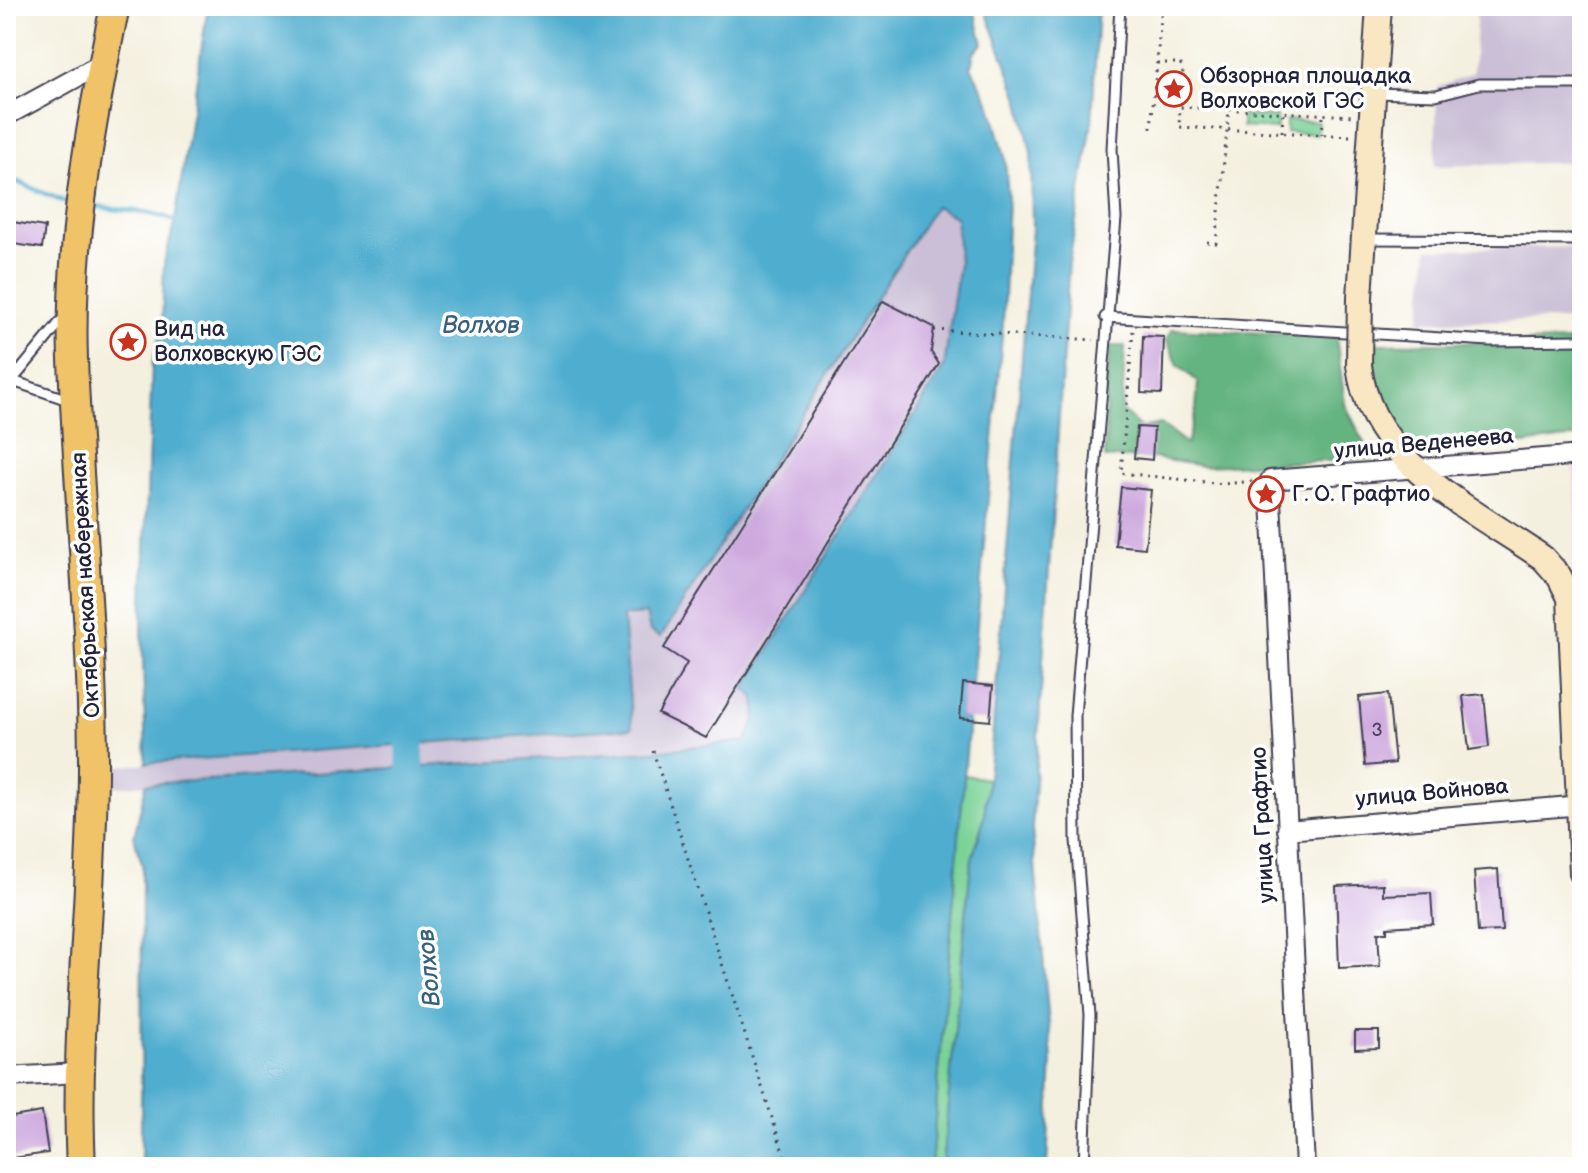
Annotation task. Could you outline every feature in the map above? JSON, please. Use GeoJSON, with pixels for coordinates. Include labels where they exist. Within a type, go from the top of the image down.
{"type":"FeatureCollection","features":[{"type":"Feature","properties":{"kind":"main road","name":"Октябрьская набережная"},"geometry":{"type":"LineString","coordinates":[[81,1167],[79,1073],[93,759],[89,595],[73,359],[90,137],[115,6]]}},
{"type":"Feature","properties":{"kind":"street"},"geometry":{"type":"LineString","coordinates":[[1379,6],[1360,297],[1359,365],[1362,391],[1373,418],[1389,443],[1413,468],[1543,558],[1559,576],[1570,598],[1582,873]]}},
{"type":"Feature","properties":{"kind":"street"},"geometry":{"type":"LineString","coordinates":[[6,116],[103,63]]}},
{"type":"Feature","properties":{"kind":"street","name":"улица Веденеева"},"geometry":{"type":"LineString","coordinates":[[1270,480],[1582,455]]}},
{"type":"Feature","properties":{"kind":"street","name":"улица Графтио"},"geometry":{"type":"LineString","coordinates":[[1270,480],[1305,1167]]}},
{"type":"Feature","properties":{"kind":"street","name":"улица Войнова"},"geometry":{"type":"LineString","coordinates":[[1287,830],[1580,805]]}},
{"type":"Feature","properties":{"kind":"street"},"geometry":{"type":"LineString","coordinates":[[6,1077],[79,1073]]}},
{"type":"Feature","properties":{"kind":"lane"},"geometry":{"type":"LineString","coordinates":[[1084,1167],[1090,1015],[1076,840],[1075,716],[1105,317],[1116,218],[1112,149],[1120,6]]}},
{"type":"Feature","properties":{"kind":"lane"},"geometry":{"type":"LineString","coordinates":[[1373,93],[1436,95],[1479,84],[1582,84]]}},
{"type":"Feature","properties":{"kind":"lane"},"geometry":{"type":"LineString","coordinates":[[1364,239],[1582,240]]}},
{"type":"Feature","properties":{"kind":"lane"},"geometry":{"type":"LineString","coordinates":[[75,303],[8,382],[64,396],[77,405]]}},
{"type":"Feature","properties":{"kind":"lane"},"geometry":{"type":"LineString","coordinates":[[1105,317],[1490,341],[1582,340]]}},
{"type":"Feature","properties":{"kind":"path"},"geometry":{"type":"LineString","coordinates":[[1151,128],[1162,6]]}},
{"type":"Feature","properties":{"kind":"path"},"geometry":{"type":"LineString","coordinates":[[1157,63],[1180,63],[1183,69],[1179,127],[1352,136]]}},
{"type":"Feature","properties":{"kind":"path"},"geometry":{"type":"LineString","coordinates":[[1180,107],[1353,116]]}},
{"type":"Feature","properties":{"kind":"path"},"geometry":{"type":"LineString","coordinates":[[1207,242],[1216,243],[1229,110]]}},
{"type":"Feature","properties":{"kind":"path"},"geometry":{"type":"LineString","coordinates":[[1282,132],[1283,112]]}},
{"type":"Feature","properties":{"kind":"path"},"geometry":{"type":"LineString","coordinates":[[1322,135],[1323,115]]}},
{"type":"Feature","properties":{"kind":"path"},"geometry":{"type":"LineString","coordinates":[[1134,318],[1121,473],[1224,484],[1270,480]]}},
{"type":"Feature","properties":{"kind":"path"},"geometry":{"type":"LineString","coordinates":[[934,330],[1104,340]]}},
{"type":"Feature","properties":{"kind":"path"},"geometry":{"type":"LineString","coordinates":[[653,751],[788,1167]]}},
{"type":"Feature","properties":{"kind":"shaded area"},"geometry":{"type":"Polygon","coordinates":[[[1477,6],[1582,6],[1582,162],[1435,166],[1437,87],[1473,73],[1477,6]]]}},
{"type":"Feature","properties":{"kind":"shaded area"},"geometry":{"type":"Polygon","coordinates":[[[935,206],[956,217],[959,263],[944,367],[744,689],[754,696],[757,708],[754,729],[746,741],[653,751],[109,787],[107,767],[632,728],[623,616],[647,614],[935,206]]]}},
{"type":"Feature","properties":{"kind":"shaded area"},"geometry":{"type":"Polygon","coordinates":[[[1582,247],[1582,320],[1420,321],[1428,249],[1582,247]]]}},
{"type":"Feature","properties":{"kind":"shaded area"},"geometry":{"type":"Polygon","coordinates":[[[1582,460],[1582,604],[1573,461],[1582,460]]]}},
{"type":"Feature","properties":{"kind":"green space"},"geometry":{"type":"Polygon","coordinates":[[[1242,115],[1277,117],[1277,129],[1242,127],[1242,115]]]}},
{"type":"Feature","properties":{"kind":"green space"},"geometry":{"type":"Polygon","coordinates":[[[1286,120],[1318,122],[1317,134],[1286,132],[1286,120]]]}},
{"type":"Feature","properties":{"kind":"green space"},"geometry":{"type":"Polygon","coordinates":[[[1172,329],[1336,336],[1345,404],[1372,459],[1203,466],[1153,458],[1105,458],[1106,384],[1111,346],[1125,346],[1122,411],[1141,428],[1161,424],[1187,444],[1196,409],[1198,382],[1178,365],[1166,339],[1172,329]]]}},
{"type":"Feature","properties":{"kind":"green space"},"geometry":{"type":"Polygon","coordinates":[[[1582,341],[1582,436],[1459,448],[1413,441],[1399,431],[1382,401],[1373,344],[1582,341]]]}},
{"type":"Feature","properties":{"kind":"green space"},"geometry":{"type":"Polygon","coordinates":[[[964,775],[988,779],[984,818],[971,863],[942,1167],[931,1167],[964,775]]]}},
{"type":"Feature","properties":{"kind":"water","name":"Волхов"},"geometry":{"type":"Polygon","coordinates":[[[208,6],[973,6],[983,43],[974,53],[971,67],[991,105],[1005,157],[1008,198],[1003,324],[972,684],[964,683],[960,718],[969,719],[931,1167],[141,1167],[142,864],[134,837],[146,784],[653,751],[746,741],[754,725],[756,708],[754,696],[744,689],[944,367],[959,263],[956,217],[935,206],[661,637],[650,631],[646,614],[623,616],[632,728],[146,763],[142,626],[152,364],[162,327],[164,263],[175,221],[208,6]]]}},
{"type":"Feature","properties":{"kind":"water"},"geometry":{"type":"Polygon","coordinates":[[[984,6],[1098,6],[1092,124],[1069,263],[1032,829],[1052,1059],[1047,1167],[942,1167],[971,863],[984,818],[993,728],[1032,229],[1031,153],[1020,101],[984,6]]]}},
{"type":"Feature","properties":{"kind":"building"},"geometry":{"type":"Polygon","coordinates":[[[6,221],[45,227],[42,248],[6,243],[6,221]]]}},
{"type":"Feature","properties":{"kind":"building"},"geometry":{"type":"Polygon","coordinates":[[[883,301],[934,327],[931,352],[939,364],[706,738],[658,714],[687,663],[664,648],[883,301]]]}},
{"type":"Feature","properties":{"kind":"building"},"geometry":{"type":"Polygon","coordinates":[[[1143,336],[1164,337],[1162,394],[1141,393],[1143,336]]]}},
{"type":"Feature","properties":{"kind":"building"},"geometry":{"type":"Polygon","coordinates":[[[1137,427],[1154,428],[1152,460],[1134,458],[1137,427]]]}},
{"type":"Feature","properties":{"kind":"building"},"geometry":{"type":"Polygon","coordinates":[[[1121,487],[1151,490],[1145,548],[1115,545],[1121,487]]]}},
{"type":"Feature","properties":{"kind":"building"},"geometry":{"type":"Polygon","coordinates":[[[963,683],[993,686],[990,721],[960,718],[963,683]]]}},
{"type":"Feature","properties":{"kind":"building"},"geometry":{"type":"Polygon","coordinates":[[[1388,694],[1395,763],[1365,766],[1359,697],[1388,694]]]}},
{"type":"Feature","properties":{"kind":"building"},"geometry":{"type":"Polygon","coordinates":[[[1484,694],[1489,747],[1469,750],[1463,696],[1484,694]]]}},
{"type":"Feature","properties":{"kind":"building"},"geometry":{"type":"Polygon","coordinates":[[[1498,869],[1502,931],[1478,932],[1474,871],[1498,869]]]}},
{"type":"Feature","properties":{"kind":"building"},"geometry":{"type":"Polygon","coordinates":[[[1383,884],[1383,895],[1431,893],[1433,924],[1387,927],[1387,932],[1378,932],[1380,966],[1339,968],[1336,886],[1383,884]]]}},
{"type":"Feature","properties":{"kind":"building"},"geometry":{"type":"Polygon","coordinates":[[[1355,1031],[1379,1031],[1379,1048],[1355,1049],[1355,1031]]]}},
{"type":"Feature","properties":{"kind":"building"},"geometry":{"type":"Polygon","coordinates":[[[42,1112],[48,1153],[6,1159],[6,1118],[42,1112]]]}},
{"type":"Feature","properties":{"kind":"waterway"},"geometry":{"type":"LineString","coordinates":[[6,177],[67,203]]}},
{"type":"Feature","properties":{"kind":"waterway"},"geometry":{"type":"LineString","coordinates":[[97,206],[175,221]]}},
{"type":"Feature","properties":{"kind":"waterway","name":"Волхов"},"geometry":{"type":"LineString","coordinates":[[407,707],[413,805]]}},
{"type":"Feature","properties":{"kind":"place","name":"Обзорная площадка Волховской ГЭС"},"geometry":{"type":"Point","coordinates":[1174,89]}},
{"type":"Feature","properties":{"kind":"place","name":"Вид на Волховскую ГЭС"},"geometry":{"type":"Point","coordinates":[128,342]}},
{"type":"Feature","properties":{"kind":"place","name":"Г. О. Графтио"},"geometry":{"type":"Point","coordinates":[1266,494]}}]}
